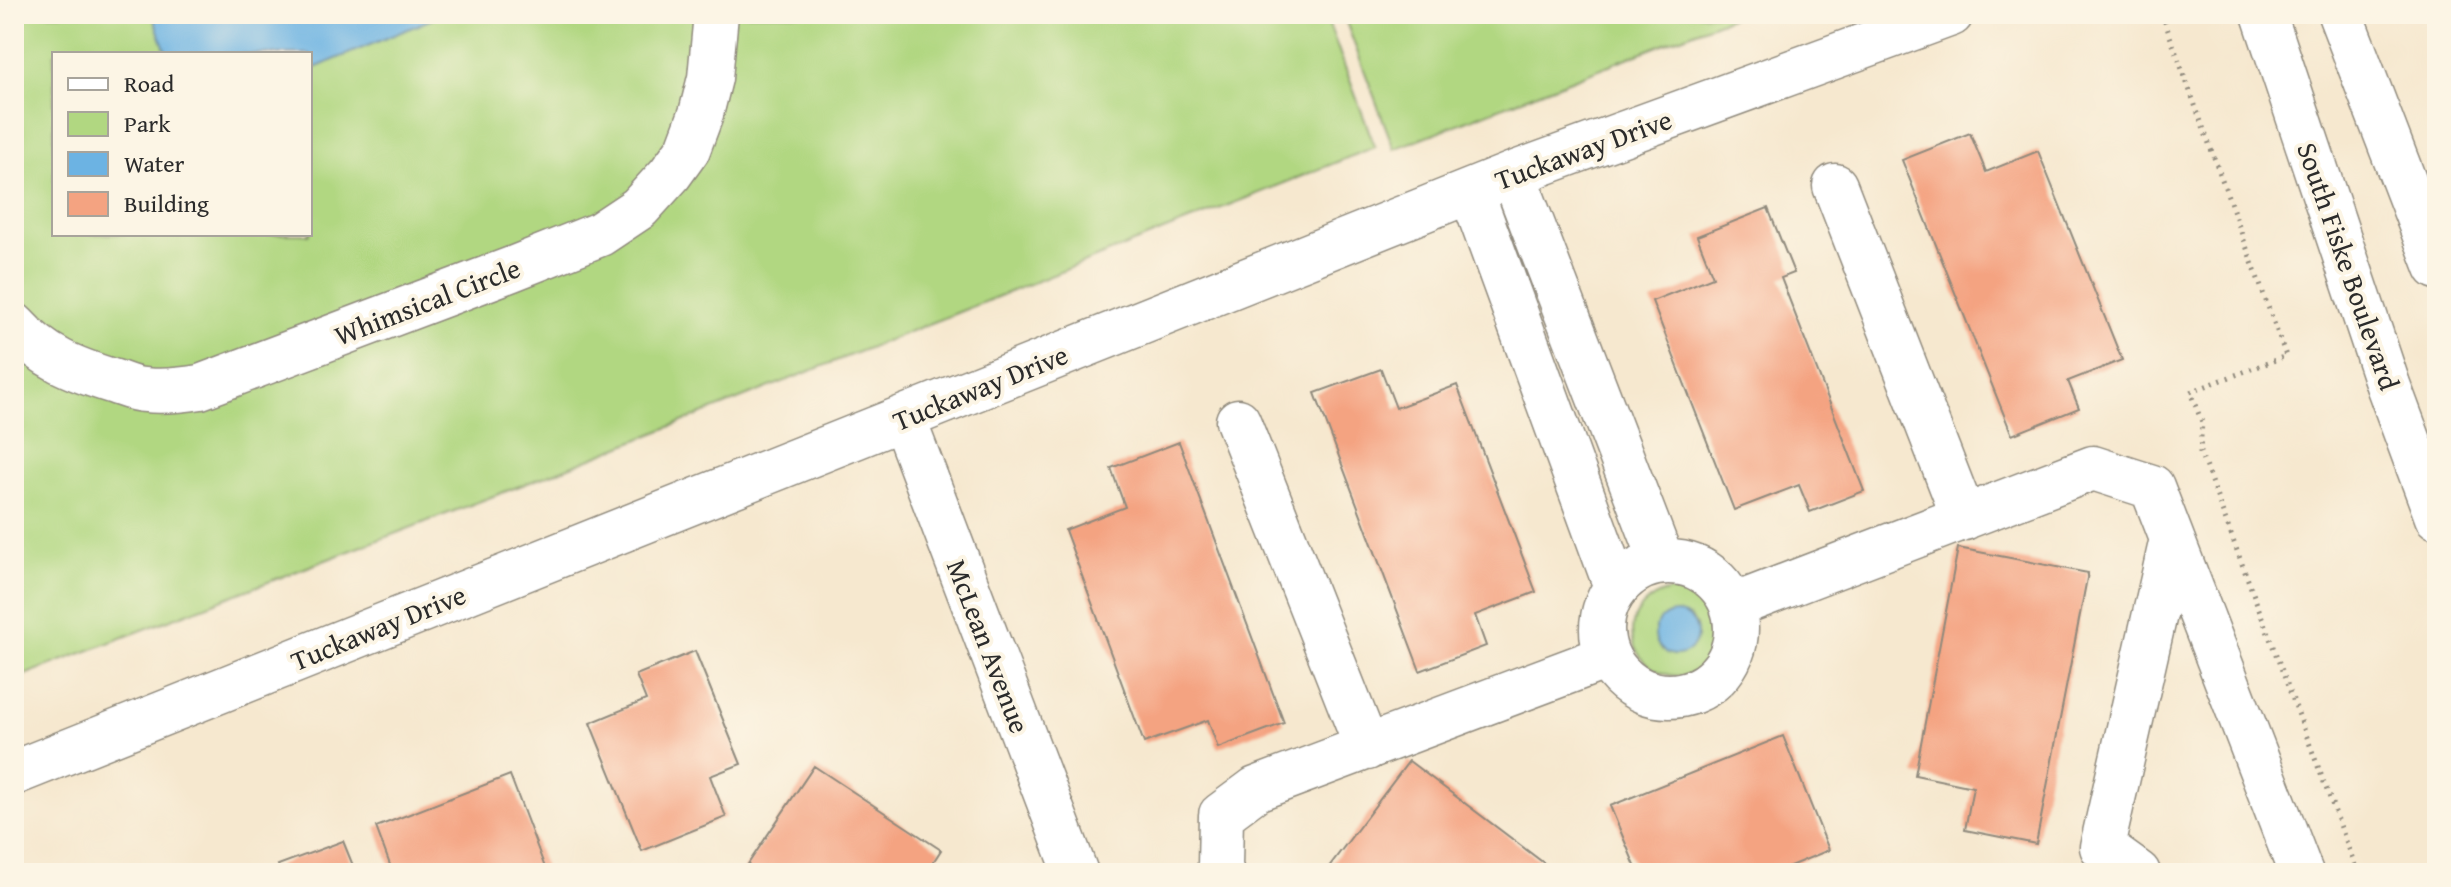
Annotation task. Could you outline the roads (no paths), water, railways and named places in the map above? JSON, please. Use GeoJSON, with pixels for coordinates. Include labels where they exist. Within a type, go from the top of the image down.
{"type":"FeatureCollection","features":[{"type":"Feature","properties":{"kind":"street","name":"Whimsical Circle"},"geometry":{"type":"LineString","coordinates":[[14,325],[31,344],[63,364],[101,378],[142,390],[200,387],[600,234],[639,208],[688,149],[710,78],[716,14]]}},
{"type":"Feature","properties":{"kind":"street","name":"Tuckaway Drive"},"geometry":{"type":"LineString","coordinates":[[14,773],[1513,174],[1951,14]]}},
{"type":"Feature","properties":{"kind":"street","name":"South Fiske Boulevard"},"geometry":{"type":"LineString","coordinates":[[2264,14],[2388,385],[2437,517]]}},
{"type":"Feature","properties":{"kind":"street"},"geometry":{"type":"LineString","coordinates":[[2340,14],[2437,267]]}},
{"type":"Feature","properties":{"kind":"street"},"geometry":{"type":"LineString","coordinates":[[1513,174],[1662,562]]}},
{"type":"Feature","properties":{"kind":"street"},"geometry":{"type":"LineString","coordinates":[[1835,186],[1964,518]]}},
{"type":"Feature","properties":{"kind":"street"},"geometry":{"type":"LineString","coordinates":[[1471,191],[1616,587]]}},
{"type":"Feature","properties":{"kind":"street","name":"McLean Avenue"},"geometry":{"type":"LineString","coordinates":[[903,418],[1076,873]]}},
{"type":"Feature","properties":{"kind":"street"},"geometry":{"type":"LineString","coordinates":[[1238,421],[1367,748]]}},
{"type":"Feature","properties":{"kind":"street"},"geometry":{"type":"LineString","coordinates":[[1733,606],[2093,468],[2152,487],[2301,873]]}},
{"type":"Feature","properties":{"kind":"street"},"geometry":{"type":"LineString","coordinates":[[2138,873],[2102,847],[2172,539]]}},
{"type":"Feature","properties":{"kind":"street"},"geometry":{"type":"LineString","coordinates":[[1662,562],[1682,562],[1704,571],[1722,586],[1733,606],[1736,639],[1729,661],[1704,688],[1681,696],[1658,696],[1639,690],[1620,677],[1607,657],[1601,631],[1604,608],[1616,587],[1639,568],[1662,562]]}},
{"type":"Feature","properties":{"kind":"street"},"geometry":{"type":"LineString","coordinates":[[1222,873],[1221,815],[1256,789],[1607,657]]}},
{"type":"Feature","properties":{"kind":"water"},"geometry":{"type":"Polygon","coordinates":[[[152,14],[439,14],[312,69],[312,52],[166,52],[152,14]]]}},
{"type":"Feature","properties":{"kind":"water"},"geometry":{"type":"Polygon","coordinates":[[[1676,613],[1691,619],[1697,634],[1691,649],[1676,655],[1661,649],[1655,634],[1661,619],[1676,613]]]}}]}
